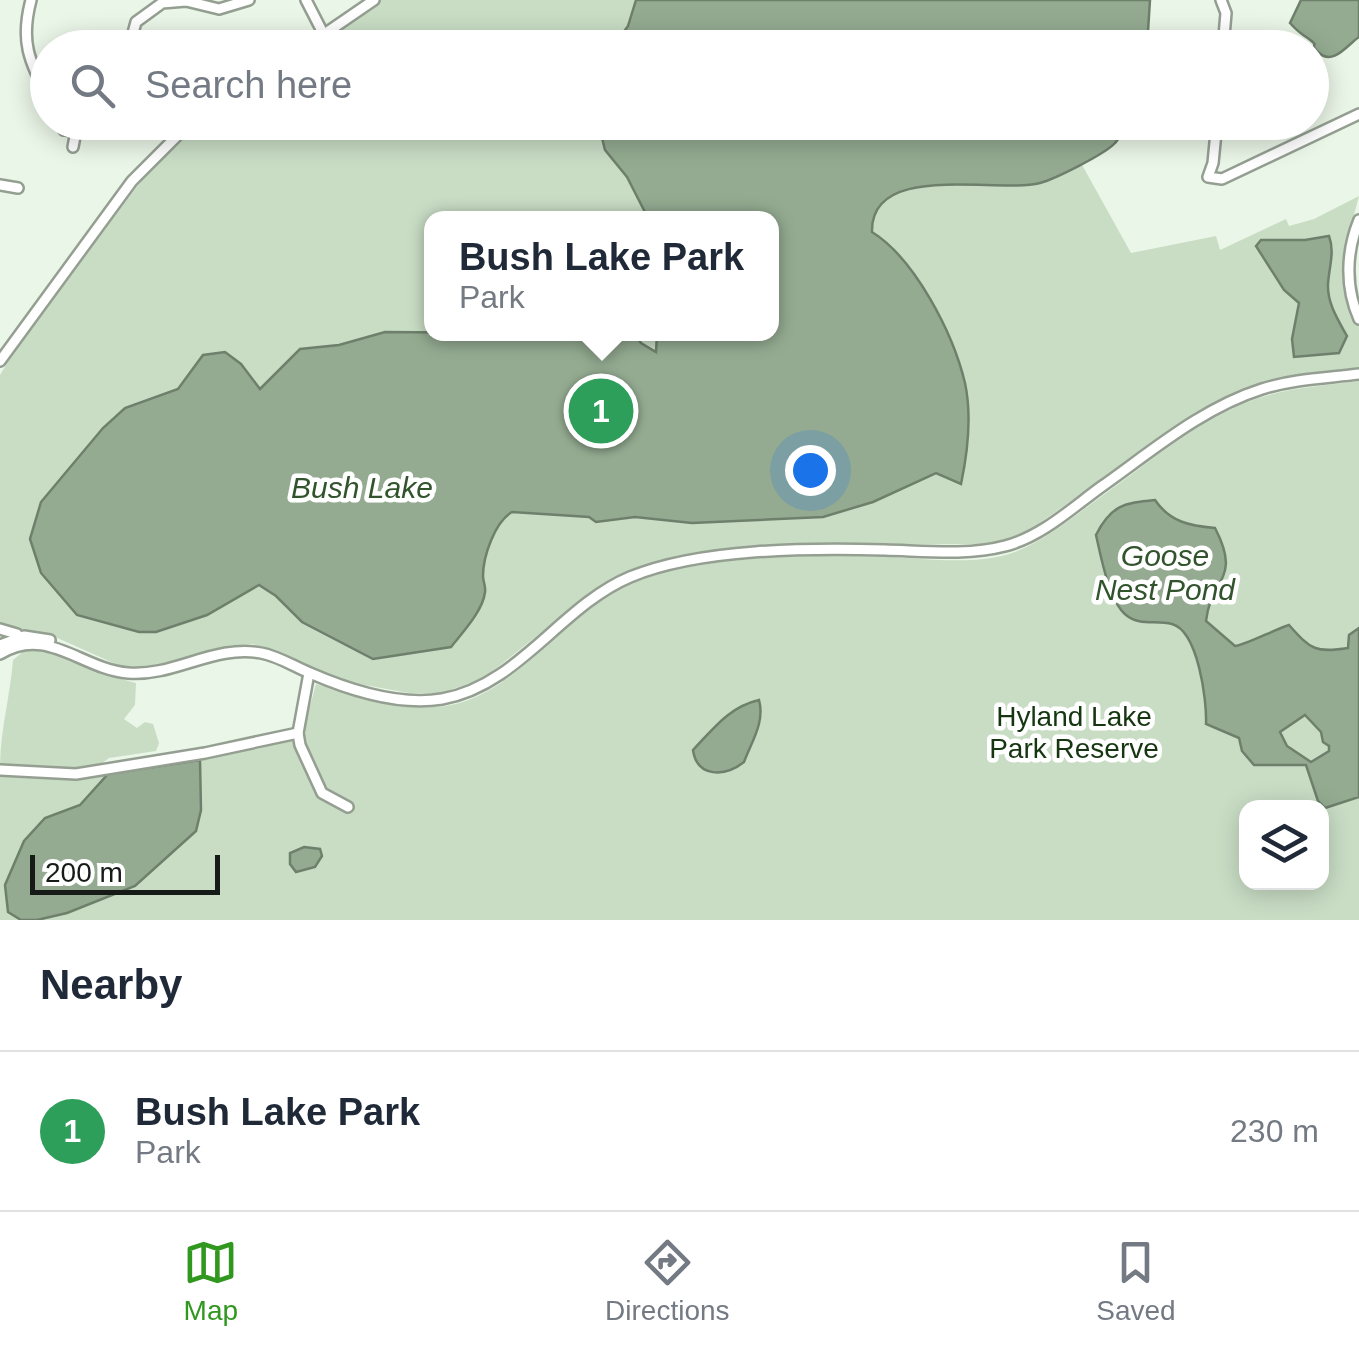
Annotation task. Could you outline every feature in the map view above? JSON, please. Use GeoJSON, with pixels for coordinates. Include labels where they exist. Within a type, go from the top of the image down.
{"type":"FeatureCollection","features":[{"type":"Feature","properties":{"kind":"street"},"geometry":{"type":"LineString","coordinates":[[30,0],[25,42],[30,54]]}},
{"type":"Feature","properties":{"kind":"street"},"geometry":{"type":"LineString","coordinates":[[134,30],[136,22],[162,3],[186,1],[220,9],[249,0]]}},
{"type":"Feature","properties":{"kind":"street"},"geometry":{"type":"LineString","coordinates":[[306,0],[321,30]]}},
{"type":"Feature","properties":{"kind":"street"},"geometry":{"type":"LineString","coordinates":[[331,30],[374,0]]}},
{"type":"Feature","properties":{"kind":"street"},"geometry":{"type":"LineString","coordinates":[[1221,0],[1226,13],[1225,30]]}},
{"type":"Feature","properties":{"kind":"street"},"geometry":{"type":"LineString","coordinates":[[1329,128],[1359,114]]}},
{"type":"Feature","properties":{"kind":"street"},"geometry":{"type":"LineString","coordinates":[[71,140],[74,147]]}},
{"type":"Feature","properties":{"kind":"street"},"geometry":{"type":"LineString","coordinates":[[0,361],[132,181],[172,140]]}},
{"type":"Feature","properties":{"kind":"street"},"geometry":{"type":"LineString","coordinates":[[1215,140],[1208,177],[1222,179],[1304,140]]}},
{"type":"Feature","properties":{"kind":"street"},"geometry":{"type":"LineString","coordinates":[[0,185],[18,188]]}},
{"type":"Feature","properties":{"kind":"street"},"geometry":{"type":"LineString","coordinates":[[1359,220],[1351,246],[1349,280],[1359,319]]}},
{"type":"Feature","properties":{"kind":"street"},"geometry":{"type":"LineString","coordinates":[[0,654],[16,646],[37,643],[116,672],[144,674],[247,650],[269,654],[340,685],[387,696],[436,700],[486,684],[607,589],[667,565],[792,550],[962,552],[1009,546],[1040,530],[1176,435],[1237,398],[1280,384],[1359,374]]}},
{"type":"Feature","properties":{"kind":"street"},"geometry":{"type":"LineString","coordinates":[[0,629],[50,640],[83,658]]}},
{"type":"Feature","properties":{"kind":"street"},"geometry":{"type":"LineString","coordinates":[[0,645],[24,636]]}},
{"type":"Feature","properties":{"kind":"street"},"geometry":{"type":"LineString","coordinates":[[309,673],[298,733],[322,793],[348,807]]}},
{"type":"Feature","properties":{"kind":"street"},"geometry":{"type":"LineString","coordinates":[[0,770],[76,774],[298,733]]}},
{"type":"Feature","properties":{"kind":"green space"},"geometry":{"type":"Polygon","coordinates":[[[381,0],[1150,0],[1148,30],[340,30],[381,0]]]}},
{"type":"Feature","properties":{"kind":"green space"},"geometry":{"type":"Polygon","coordinates":[[[183,140],[1117,140],[1081,163],[1131,253],[1216,236],[1220,250],[1286,219],[1289,226],[1314,219],[1359,196],[1345,248],[1344,278],[1349,306],[1359,327],[1359,367],[1281,378],[1238,391],[1191,417],[1031,529],[993,544],[786,545],[690,554],[637,568],[590,593],[483,679],[441,693],[409,693],[359,684],[252,644],[227,646],[149,667],[120,666],[53,636],[13,630],[0,623],[0,375],[18,345],[145,176],[183,140]]]}},
{"type":"Feature","properties":{"kind":"green space","name":"Hyland Lake Park Reserve"},"geometry":{"type":"Polygon","coordinates":[[[1359,381],[1359,920],[0,920],[0,775],[82,776],[258,749],[302,736],[316,684],[404,706],[457,704],[500,684],[608,595],[666,572],[775,557],[966,560],[1012,553],[1048,535],[1224,412],[1246,402],[1302,388],[1359,381]]]}},
{"type":"Feature","properties":{"kind":"green space"},"geometry":{"type":"Polygon","coordinates":[[[29,647],[57,653],[136,683],[135,705],[124,719],[137,728],[145,722],[153,724],[159,743],[156,751],[109,758],[97,767],[59,772],[0,768],[13,660],[29,647]]]}},
{"type":"Feature","properties":{"kind":"water"},"geometry":{"type":"Polygon","coordinates":[[[636,0],[1150,0],[1148,30],[625,30],[636,0]]]}},
{"type":"Feature","properties":{"kind":"water"},"geometry":{"type":"Polygon","coordinates":[[[1301,0],[1359,0],[1359,37],[1335,56],[1329,57],[1329,30],[1297,30],[1290,23],[1301,0]]]}},
{"type":"Feature","properties":{"kind":"water","name":"Bush Lake"},"geometry":{"type":"Polygon","coordinates":[[[602,140],[1118,140],[1110,148],[1047,181],[913,188],[891,196],[877,210],[872,232],[888,244],[917,278],[942,320],[959,363],[969,421],[961,484],[936,473],[873,502],[823,517],[692,523],[635,517],[596,522],[589,517],[512,512],[500,523],[488,550],[480,607],[451,647],[373,659],[302,622],[259,585],[207,615],[156,632],[139,632],[77,615],[41,573],[30,539],[41,502],[103,428],[125,408],[178,389],[203,355],[225,352],[241,364],[260,389],[300,349],[339,345],[385,332],[424,332],[424,341],[639,341],[656,352],[657,341],[779,341],[779,211],[644,211],[627,177],[605,150],[602,140]]]}},
{"type":"Feature","properties":{"kind":"water"},"geometry":{"type":"Polygon","coordinates":[[[1329,236],[1329,298],[1347,336],[1339,353],[1294,357],[1292,339],[1299,303],[1284,290],[1256,246],[1261,240],[1329,236]]]}},
{"type":"Feature","properties":{"kind":"water","name":"Goose Nest Pond"},"geometry":{"type":"Polygon","coordinates":[[[1155,500],[1181,522],[1215,528],[1223,545],[1225,569],[1206,621],[1235,646],[1289,625],[1315,648],[1348,648],[1349,635],[1359,628],[1359,797],[1329,807],[1329,800],[1318,800],[1306,765],[1254,765],[1242,751],[1239,738],[1206,724],[1199,668],[1188,639],[1172,624],[1126,615],[1106,578],[1096,535],[1113,512],[1127,504],[1155,500]],[[1305,715],[1280,732],[1287,746],[1311,762],[1329,751],[1321,732],[1305,715]]]}},
{"type":"Feature","properties":{"kind":"water"},"geometry":{"type":"Polygon","coordinates":[[[759,700],[759,724],[744,762],[721,772],[700,766],[693,750],[730,713],[759,700]]]}},
{"type":"Feature","properties":{"kind":"water"},"geometry":{"type":"Polygon","coordinates":[[[200,760],[201,810],[196,831],[135,886],[67,913],[37,920],[21,920],[8,912],[5,885],[24,841],[45,818],[80,805],[108,774],[200,760]]]}},
{"type":"Feature","properties":{"kind":"water"},"geometry":{"type":"Polygon","coordinates":[[[304,847],[320,849],[322,856],[315,867],[296,872],[290,864],[290,853],[304,847]]]}},
{"type":"Feature","properties":{"kind":"place","name":"Bush Lake Park"},"geometry":{"type":"Point","coordinates":[601,411]}}]}
